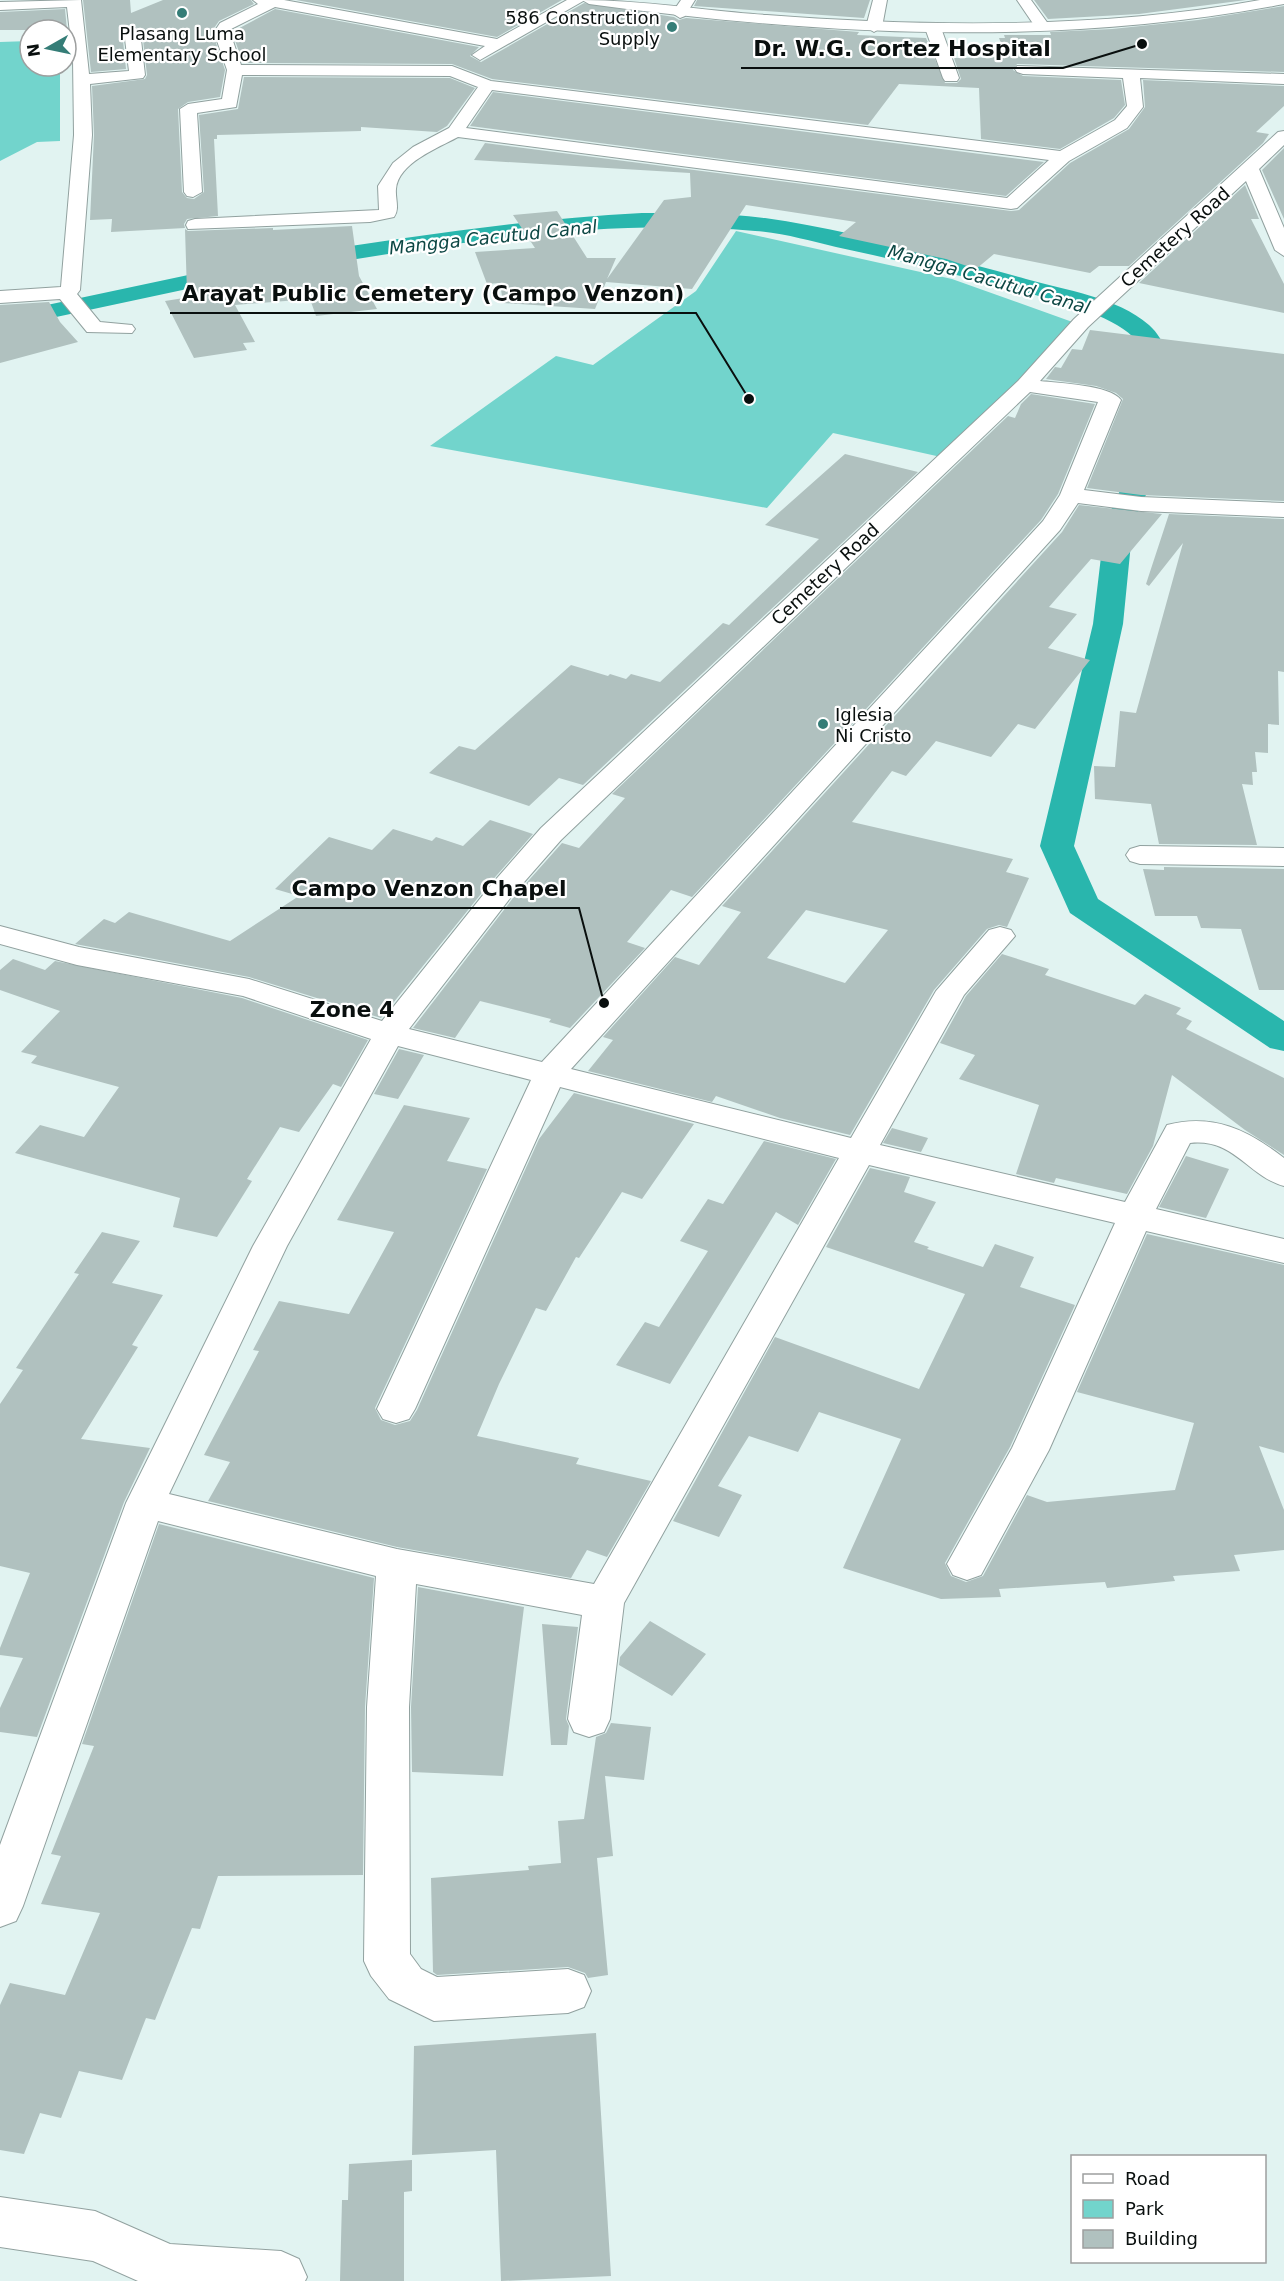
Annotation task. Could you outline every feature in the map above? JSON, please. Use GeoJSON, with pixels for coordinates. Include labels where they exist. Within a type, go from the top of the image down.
{"type":"FeatureCollection","features":[{"type":"Feature","properties":{"kind":"main road"},"geometry":{"type":"LineString","coordinates":[[452,71],[578,0]]}},
{"type":"Feature","properties":{"kind":"main road"},"geometry":{"type":"LineString","coordinates":[[589,0],[684,7],[771,22],[933,28],[1041,26],[1197,15],[1284,0]]}},
{"type":"Feature","properties":{"kind":"main road"},"geometry":{"type":"LineString","coordinates":[[874,27],[879,0]]}},
{"type":"Feature","properties":{"kind":"main road"},"geometry":{"type":"LineString","coordinates":[[1024,0],[1041,26]]}},
{"type":"Feature","properties":{"kind":"main road"},"geometry":{"type":"LineString","coordinates":[[0,6],[74,1],[82,80],[83,135],[70,290],[67,294]]}},
{"type":"Feature","properties":{"kind":"main road"},"geometry":{"type":"LineString","coordinates":[[193,192],[188,110],[230,103],[235,70],[222,32],[225,26],[266,1],[499,44]]}},
{"type":"Feature","properties":{"kind":"main road"},"geometry":{"type":"LineString","coordinates":[[933,28],[951,78]]}},
{"type":"Feature","properties":{"kind":"main road"},"geometry":{"type":"LineString","coordinates":[[82,80],[137,75],[132,31]]}},
{"type":"Feature","properties":{"kind":"main road"},"geometry":{"type":"LineString","coordinates":[[1023,69],[1284,79]]}},
{"type":"Feature","properties":{"kind":"main road"},"geometry":{"type":"LineString","coordinates":[[235,70],[452,71],[488,85],[1063,157]]}},
{"type":"Feature","properties":{"kind":"main road"},"geometry":{"type":"LineString","coordinates":[[455,132],[1011,204],[1063,157],[1120,124],[1135,107],[1131,74]]}},
{"type":"Feature","properties":{"kind":"main road"},"geometry":{"type":"LineString","coordinates":[[195,225],[382,216],[388,213],[387,186],[399,167],[419,151],[455,132],[488,85]]}},
{"type":"Feature","properties":{"kind":"main road","name":"Cemetery Road"},"geometry":{"type":"LineString","coordinates":[[0,1905],[145,1503],[270,1246],[389,1034],[501,891],[551,834],[1025,385],[1094,311],[1284,136]]}},
{"type":"Feature","properties":{"kind":"main road"},"geometry":{"type":"LineString","coordinates":[[1250,169],[1284,250]]}},
{"type":"Feature","properties":{"kind":"main road"},"geometry":{"type":"LineString","coordinates":[[0,297],[67,294]]}},
{"type":"Feature","properties":{"kind":"main road"},"geometry":{"type":"LineString","coordinates":[[67,294],[94,328],[125,329]]}},
{"type":"Feature","properties":{"kind":"main road"},"geometry":{"type":"LineString","coordinates":[[396,1408],[471,1249],[513,1150],[551,1072],[1052,525],[1071,495],[1110,400],[1102,396],[1025,385]]}},
{"type":"Feature","properties":{"kind":"main road"},"geometry":{"type":"LineString","coordinates":[[1071,495],[1141,504],[1284,510]]}},
{"type":"Feature","properties":{"kind":"main road"},"geometry":{"type":"LineString","coordinates":[[1140,855],[1284,857]]}},
{"type":"Feature","properties":{"kind":"main road"},"geometry":{"type":"LineString","coordinates":[[0,935],[77,956],[249,988],[389,1034],[551,1072],[861,1152],[1284,1251]]}},
{"type":"Feature","properties":{"kind":"main road"},"geometry":{"type":"LineString","coordinates":[[589,1719],[604,1602],[951,991],[1000,936]]}},
{"type":"Feature","properties":{"kind":"main road"},"geometry":{"type":"LineString","coordinates":[[967,1564],[1030,1450],[1135,1216],[1179,1134],[1204,1130],[1224,1133],[1284,1175]]}},
{"type":"Feature","properties":{"kind":"main road"},"geometry":{"type":"LineString","coordinates":[[145,1503],[397,1565],[604,1602]]}},
{"type":"Feature","properties":{"kind":"main road"},"geometry":{"type":"LineString","coordinates":[[397,1565],[388,1707],[387,1961],[405,1984],[434,1999],[568,1991]]}},
{"type":"Feature","properties":{"kind":"main road"},"geometry":{"type":"LineString","coordinates":[[0,2222],[95,2236],[169,2270],[281,2277]]}},
{"type":"Feature","properties":{"kind":"green space"},"geometry":{"type":"Polygon","coordinates":[[[18,41],[18,78],[60,78],[60,141],[37,142],[0,161],[0,42],[18,41]]]}},
{"type":"Feature","properties":{"kind":"green space"},"geometry":{"type":"Polygon","coordinates":[[[736,231],[952,279],[1078,324],[941,457],[833,433],[767,508],[430,446],[556,356],[593,365],[696,291],[736,231]]]}},
{"type":"Feature","properties":{"kind":"building"},"geometry":{"type":"Polygon","coordinates":[[[83,0],[130,0],[131,13],[163,0],[251,0],[254,4],[219,21],[212,31],[225,70],[220,97],[188,102],[178,109],[182,192],[187,198],[194,199],[204,192],[199,115],[238,109],[244,77],[450,78],[475,88],[447,126],[437,132],[361,127],[361,131],[217,135],[217,139],[214,139],[218,216],[187,219],[184,224],[185,228],[111,232],[112,219],[90,220],[94,135],[92,86],[145,79],[147,75],[142,31],[131,24],[122,31],[126,69],[91,72],[83,0]]]}},
{"type":"Feature","properties":{"kind":"building"},"geometry":{"type":"Polygon","coordinates":[[[296,0],[562,0],[497,37],[296,0]]]}},
{"type":"Feature","properties":{"kind":"building"},"geometry":{"type":"Polygon","coordinates":[[[697,0],[870,0],[864,18],[694,6],[697,0]]]}},
{"type":"Feature","properties":{"kind":"building"},"geometry":{"type":"Polygon","coordinates":[[[1034,0],[1246,0],[1139,14],[1048,19],[1034,0]]]}},
{"type":"Feature","properties":{"kind":"building"},"geometry":{"type":"Polygon","coordinates":[[[584,3],[674,17],[679,20],[686,18],[859,32],[857,35],[926,38],[945,83],[957,83],[961,79],[954,58],[1006,57],[999,38],[1005,38],[1004,35],[1051,35],[1050,32],[1112,29],[1198,20],[1284,6],[1284,72],[1017,64],[1013,70],[1023,76],[1121,80],[1125,105],[1114,118],[1060,149],[981,139],[979,88],[899,84],[868,125],[492,79],[452,64],[243,63],[232,32],[275,9],[479,47],[470,56],[481,62],[584,3]]]}},
{"type":"Feature","properties":{"kind":"building"},"geometry":{"type":"Polygon","coordinates":[[[65,9],[66,18],[18,18],[18,30],[0,30],[0,12],[65,9]]]}},
{"type":"Feature","properties":{"kind":"building"},"geometry":{"type":"Polygon","coordinates":[[[1143,80],[1284,86],[1284,106],[1256,132],[1269,134],[1263,143],[1129,266],[1099,266],[1090,273],[994,254],[976,269],[946,259],[839,236],[856,222],[746,205],[692,289],[606,282],[595,309],[503,303],[500,283],[487,284],[475,252],[535,248],[513,215],[557,211],[587,258],[616,258],[607,279],[664,200],[691,197],[690,173],[474,160],[485,143],[1011,211],[1019,210],[1070,163],[1129,129],[1145,107],[1143,80]]]}},
{"type":"Feature","properties":{"kind":"building"},"geometry":{"type":"Polygon","coordinates":[[[493,92],[1044,162],[1006,196],[470,126],[493,92]]]}},
{"type":"Feature","properties":{"kind":"building"},"geometry":{"type":"Polygon","coordinates":[[[1284,148],[1284,219],[1262,170],[1284,148]]]}},
{"type":"Feature","properties":{"kind":"building"},"geometry":{"type":"Polygon","coordinates":[[[1245,185],[1259,219],[1251,219],[1284,284],[1284,313],[1139,283],[1245,185]]]}},
{"type":"Feature","properties":{"kind":"building"},"geometry":{"type":"Polygon","coordinates":[[[352,226],[359,276],[377,309],[316,316],[310,299],[235,305],[255,342],[243,343],[247,350],[194,358],[165,301],[190,297],[187,293],[185,229],[188,231],[273,228],[273,230],[352,226]]]}},
{"type":"Feature","properties":{"kind":"building"},"geometry":{"type":"Polygon","coordinates":[[[49,302],[60,322],[78,342],[0,363],[0,305],[49,302]]]}},
{"type":"Feature","properties":{"kind":"building"},"geometry":{"type":"Polygon","coordinates":[[[1090,330],[1284,354],[1284,501],[1141,495],[1087,488],[1123,399],[1116,393],[1096,386],[1046,379],[1055,367],[1061,368],[1072,349],[1082,350],[1090,330]]]}},
{"type":"Feature","properties":{"kind":"building"},"geometry":{"type":"Polygon","coordinates":[[[1031,394],[1095,404],[1058,494],[1041,520],[692,897],[671,890],[627,942],[645,948],[570,1028],[549,1022],[551,1019],[480,1001],[455,1038],[413,1028],[513,898],[562,843],[579,848],[625,798],[612,794],[1008,416],[1015,418],[1021,404],[1031,394]]]}},
{"type":"Feature","properties":{"kind":"building"},"geometry":{"type":"Polygon","coordinates":[[[845,454],[918,472],[583,785],[559,778],[529,806],[429,773],[459,746],[475,750],[571,665],[608,676],[610,674],[626,679],[631,674],[660,682],[723,623],[729,625],[819,539],[765,525],[845,454]]]}},
{"type":"Feature","properties":{"kind":"building"},"geometry":{"type":"Polygon","coordinates":[[[1079,505],[1162,514],[1120,564],[1091,559],[1049,607],[1077,614],[1048,648],[1090,660],[1035,729],[1018,724],[991,757],[936,741],[906,776],[892,771],[852,822],[1013,859],[1006,872],[1029,878],[1007,927],[999,925],[987,929],[934,990],[850,1135],[780,1118],[716,1096],[712,1102],[588,1071],[613,1040],[603,1037],[675,957],[699,965],[741,912],[722,906],[1062,532],[1079,505]],[[806,910],[767,958],[845,983],[888,930],[806,910]]]}},
{"type":"Feature","properties":{"kind":"building"},"geometry":{"type":"Polygon","coordinates":[[[1169,514],[1284,519],[1284,672],[1278,671],[1279,725],[1268,724],[1268,753],[1255,752],[1257,772],[1252,772],[1253,785],[1242,784],[1257,845],[1159,844],[1151,804],[1095,799],[1094,766],[1115,767],[1120,711],[1136,713],[1183,543],[1149,586],[1146,584],[1169,514]]]}},
{"type":"Feature","properties":{"kind":"building"},"geometry":{"type":"Polygon","coordinates":[[[490,820],[533,834],[489,884],[381,1018],[249,977],[75,944],[104,919],[115,923],[129,912],[230,941],[299,896],[275,889],[329,837],[372,850],[393,829],[432,841],[436,837],[463,846],[490,820]]]}},
{"type":"Feature","properties":{"kind":"building"},"geometry":{"type":"Polygon","coordinates":[[[1164,867],[1284,869],[1284,990],[1259,990],[1241,929],[1201,928],[1197,916],[1155,916],[1143,869],[1164,870],[1164,867]]]}},
{"type":"Feature","properties":{"kind":"building"},"geometry":{"type":"Polygon","coordinates":[[[1002,954],[1049,969],[1045,975],[1135,1005],[1145,994],[1181,1008],[1176,1014],[1192,1021],[1186,1029],[1284,1078],[1284,1155],[1245,1130],[1172,1075],[1153,1146],[1127,1194],[1056,1178],[1054,1183],[1016,1174],[1039,1105],[959,1079],[975,1055],[940,1043],[966,996],[1002,954]]]}},
{"type":"Feature","properties":{"kind":"building"},"geometry":{"type":"Polygon","coordinates":[[[13,959],[45,970],[55,961],[242,998],[368,1040],[341,1087],[333,1084],[299,1132],[280,1127],[247,1179],[252,1181],[217,1237],[173,1227],[180,1198],[15,1153],[40,1125],[84,1137],[119,1087],[31,1063],[37,1056],[21,1052],[60,1011],[0,990],[0,970],[13,959]]]}},
{"type":"Feature","properties":{"kind":"building"},"geometry":{"type":"Polygon","coordinates":[[[399,1049],[424,1055],[398,1099],[374,1094],[399,1049]]]}},
{"type":"Feature","properties":{"kind":"building"},"geometry":{"type":"Polygon","coordinates":[[[574,1093],[694,1124],[642,1199],[622,1192],[579,1258],[576,1257],[546,1311],[536,1308],[477,1436],[579,1458],[576,1464],[651,1481],[607,1557],[587,1550],[571,1578],[397,1547],[208,1501],[230,1462],[204,1455],[259,1351],[253,1350],[279,1301],[349,1314],[394,1232],[337,1220],[404,1105],[470,1118],[447,1161],[487,1169],[375,1408],[381,1420],[395,1425],[410,1421],[417,1410],[539,1139],[574,1093]]]}},
{"type":"Feature","properties":{"kind":"building"},"geometry":{"type":"Polygon","coordinates":[[[892,1128],[928,1138],[921,1152],[883,1143],[892,1128]]]}},
{"type":"Feature","properties":{"kind":"building"},"geometry":{"type":"Polygon","coordinates":[[[764,1141],[836,1159],[798,1225],[776,1212],[670,1384],[616,1365],[645,1322],[659,1327],[708,1251],[680,1241],[708,1199],[723,1204],[764,1141]]]}},
{"type":"Feature","properties":{"kind":"building"},"geometry":{"type":"Polygon","coordinates":[[[1186,1156],[1229,1169],[1206,1218],[1159,1207],[1186,1156]]]}},
{"type":"Feature","properties":{"kind":"building"},"geometry":{"type":"Polygon","coordinates":[[[870,1168],[910,1177],[904,1192],[936,1202],[914,1242],[929,1247],[927,1249],[983,1267],[995,1244],[1034,1257],[1020,1287],[1075,1305],[1010,1447],[945,1563],[951,1576],[966,1582],[983,1576],[1027,1495],[1047,1502],[1175,1490],[1194,1423],[1077,1392],[1147,1234],[1284,1265],[1284,1453],[1259,1446],[1284,1510],[1284,1550],[1234,1555],[1240,1571],[1173,1576],[1175,1581],[1107,1588],[1105,1582],[999,1589],[1001,1597],[941,1599],[843,1568],[901,1439],[819,1412],[798,1452],[749,1436],[718,1486],[742,1495],[719,1537],[673,1521],[775,1337],[919,1389],[965,1294],[826,1247],[870,1168]]]}},
{"type":"Feature","properties":{"kind":"building"},"geometry":{"type":"Polygon","coordinates":[[[102,1232],[140,1241],[112,1283],[163,1295],[132,1345],[138,1347],[81,1439],[150,1448],[124,1502],[37,1737],[0,1732],[0,1708],[23,1658],[0,1655],[0,1648],[30,1573],[0,1566],[0,1404],[23,1370],[16,1368],[79,1274],[74,1273],[102,1232]]]}},
{"type":"Feature","properties":{"kind":"building"},"geometry":{"type":"Polygon","coordinates":[[[159,1524],[374,1578],[365,1707],[363,1875],[218,1876],[200,1929],[192,1928],[155,2020],[146,2018],[122,2080],[79,2071],[61,2118],[40,2113],[24,2154],[0,2150],[0,2005],[10,1983],[65,1995],[100,1913],[41,1904],[61,1856],[51,1854],[94,1746],[82,1744],[159,1524]]]}},
{"type":"Feature","properties":{"kind":"building"},"geometry":{"type":"Polygon","coordinates":[[[418,1587],[524,1607],[503,1776],[412,1772],[411,1707],[418,1587]]]}},
{"type":"Feature","properties":{"kind":"building"},"geometry":{"type":"Polygon","coordinates":[[[650,1621],[706,1654],[672,1696],[619,1665],[620,1657],[650,1621]]]}},
{"type":"Feature","properties":{"kind":"building"},"geometry":{"type":"Polygon","coordinates":[[[542,1624],[578,1627],[566,1719],[569,1726],[567,1745],[551,1745],[542,1624]]]}},
{"type":"Feature","properties":{"kind":"building"},"geometry":{"type":"Polygon","coordinates":[[[611,1723],[651,1727],[644,1780],[605,1776],[613,1856],[597,1858],[608,1975],[588,1978],[585,1973],[568,1967],[437,1975],[433,1972],[431,1878],[529,1870],[528,1866],[561,1863],[558,1821],[584,1819],[596,1737],[606,1733],[611,1723]]]}},
{"type":"Feature","properties":{"kind":"building"},"geometry":{"type":"Polygon","coordinates":[[[596,2033],[611,2276],[501,2281],[496,2150],[412,2155],[414,2046],[596,2033]]]}},
{"type":"Feature","properties":{"kind":"building"},"geometry":{"type":"Polygon","coordinates":[[[412,2160],[412,2191],[404,2192],[404,2281],[340,2281],[342,2200],[348,2200],[349,2164],[412,2160]]]}},
{"type":"Feature","properties":{"kind":"waterway","name":"Mangga Cacutud Canal"},"geometry":{"type":"LineString","coordinates":[[300,261],[470,235],[585,223],[699,220],[764,225],[958,268],[1096,307],[1115,315],[1141,331],[1156,357],[1164,386]]}},
{"type":"Feature","properties":{"kind":"waterway","name":"Mangga Cacutud Canal"},"geometry":{"type":"LineString","coordinates":[[0,322],[240,271]]}},
{"type":"Feature","properties":{"kind":"waterway","name":"Mangga Cacutud Canal"},"geometry":{"type":"LineString","coordinates":[[1149,458],[1119,523],[1108,624],[1057,846],[1083,905],[1284,1039]]}},
{"type":"Feature","properties":{"kind":"place","name":"Plasang Luma Elementary School"},"geometry":{"type":"Point","coordinates":[182,13]}},
{"type":"Feature","properties":{"kind":"place","name":"586 Construction Supply"},"geometry":{"type":"Point","coordinates":[672,27]}},
{"type":"Feature","properties":{"kind":"place","name":"Dr. W.G. Cortez Hospital"},"geometry":{"type":"Point","coordinates":[1142,44]}},
{"type":"Feature","properties":{"kind":"place","name":"Arayat Public Cemetery (Campo Venzon)"},"geometry":{"type":"Point","coordinates":[749,399]}},
{"type":"Feature","properties":{"kind":"place","name":"Iglesia Ni Cristo"},"geometry":{"type":"Point","coordinates":[823,724]}},
{"type":"Feature","properties":{"kind":"place","name":"Campo Venzon Chapel"},"geometry":{"type":"Point","coordinates":[604,1003]}},
{"type":"Feature","properties":{"kind":"district","name":"Zone 4"},"geometry":{"type":"Point","coordinates":[352,1009]}}]}
